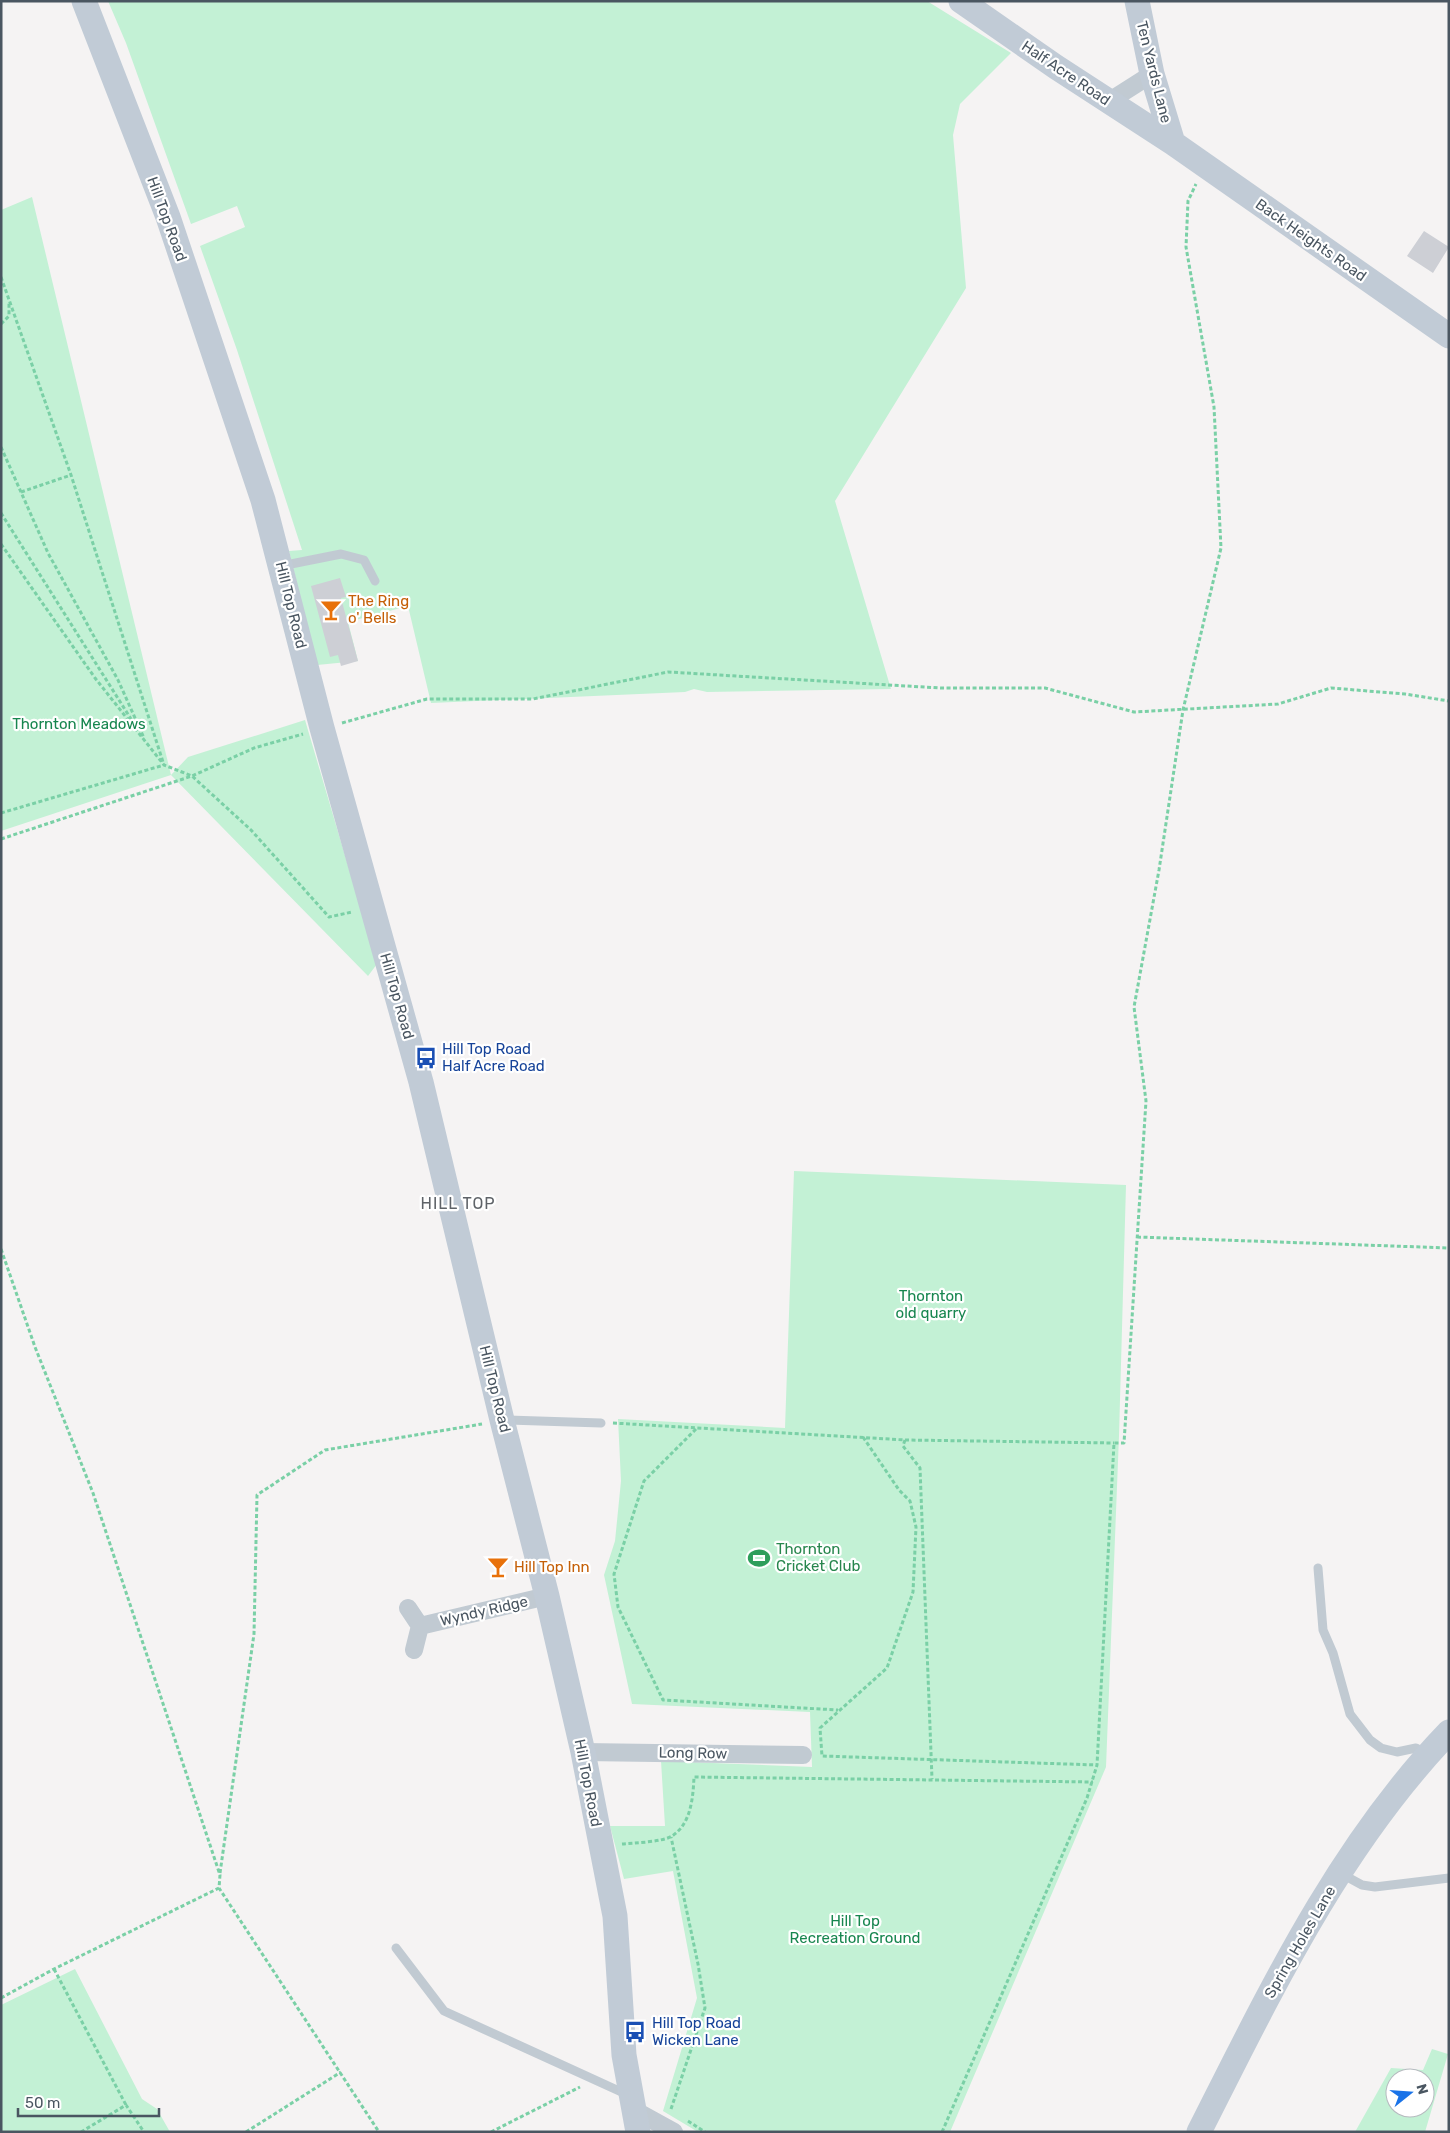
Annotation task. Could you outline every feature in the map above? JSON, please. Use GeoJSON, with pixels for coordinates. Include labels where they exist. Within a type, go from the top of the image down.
{"type":"FeatureCollection","features":[{"type":"Feature","properties":{"kind":"street","name":"Hill Top Road"},"geometry":{"type":"LineString","coordinates":[[84,1],[168,217],[263,500],[322,728],[421,1082],[502,1420],[547,1596],[583,1752],[615,1916],[624,2055],[634,2113]]}},
{"type":"Feature","properties":{"kind":"street","name":"Half Acre Road"},"geometry":{"type":"LineString","coordinates":[[961,1],[1108,102],[1173,143]]}},
{"type":"Feature","properties":{"kind":"street","name":"Ten Yards Lane"},"geometry":{"type":"LineString","coordinates":[[1136,1],[1152,74],[1173,143]]}},
{"type":"Feature","properties":{"kind":"street"},"geometry":{"type":"LineString","coordinates":[[1108,102],[1152,74]]}},
{"type":"Feature","properties":{"kind":"street","name":"Back Heights Road"},"geometry":{"type":"LineString","coordinates":[[1173,143],[1449,336]]}},
{"type":"Feature","properties":{"kind":"street","name":"Wyndy Ridge"},"geometry":{"type":"LineString","coordinates":[[420,1626],[547,1596]]}},
{"type":"Feature","properties":{"kind":"street","name":"Wyndy Ridge"},"geometry":{"type":"LineString","coordinates":[[408,1608],[420,1626],[414,1650]]}},
{"type":"Feature","properties":{"kind":"street","name":"Spring Holes Lane"},"geometry":{"type":"LineString","coordinates":[[1199,2132],[1274,1983],[1363,1834],[1423,1759],[1449,1732]]}},
{"type":"Feature","properties":{"kind":"street","name":"Long Row"},"geometry":{"type":"LineString","coordinates":[[583,1752],[803,1755]]}},
{"type":"Feature","properties":{"kind":"street"},"geometry":{"type":"LineString","coordinates":[[634,2113],[679,2125]]}},
{"type":"Feature","properties":{"kind":"lane"},"geometry":{"type":"LineString","coordinates":[[281,566],[341,554],[364,560],[375,581]]}},
{"type":"Feature","properties":{"kind":"lane"},"geometry":{"type":"LineString","coordinates":[[502,1420],[602,1422]]}},
{"type":"Feature","properties":{"kind":"lane"},"geometry":{"type":"LineString","coordinates":[[1318,1568],[1323,1630],[1338,1670],[1350,1714],[1370,1740],[1381,1748],[1397,1752],[1416,1748],[1423,1759]]}},
{"type":"Feature","properties":{"kind":"lane"},"geometry":{"type":"LineString","coordinates":[[1340,1873],[1362,1885],[1375,1887],[1449,1878]]}},
{"type":"Feature","properties":{"kind":"lane"},"geometry":{"type":"LineString","coordinates":[[396,1948],[444,2011],[594,2080],[634,2113]]}},
{"type":"Feature","properties":{"kind":"path"},"geometry":{"type":"LineString","coordinates":[[602,1422],[905,1440],[1124,1442],[1146,1101],[1134,1007],[1159,870],[1184,710],[1221,548],[1214,407],[1186,247],[1188,201],[1204,166]]}},
{"type":"Feature","properties":{"kind":"path"},"geometry":{"type":"LineString","coordinates":[[1,277],[71,475],[164,765]]}},
{"type":"Feature","properties":{"kind":"path"},"geometry":{"type":"LineString","coordinates":[[1,324],[9,316],[9,299]]}},
{"type":"Feature","properties":{"kind":"path"},"geometry":{"type":"LineString","coordinates":[[1,447],[48,553],[118,680],[147,745]]}},
{"type":"Feature","properties":{"kind":"path"},"geometry":{"type":"LineString","coordinates":[[21,492],[71,475]]}},
{"type":"Feature","properties":{"kind":"path"},"geometry":{"type":"LineString","coordinates":[[1,513],[147,745]]}},
{"type":"Feature","properties":{"kind":"path"},"geometry":{"type":"LineString","coordinates":[[1,544],[95,678],[164,765],[192,776],[251,830],[329,917],[372,908]]}},
{"type":"Feature","properties":{"kind":"path"},"geometry":{"type":"LineString","coordinates":[[1,839],[192,776],[254,748],[428,699],[533,698],[668,672],[941,688],[1045,688],[1134,712],[1278,704],[1331,688],[1405,694],[1449,701]]}},
{"type":"Feature","properties":{"kind":"path"},"geometry":{"type":"LineString","coordinates":[[1,813],[164,765]]}},
{"type":"Feature","properties":{"kind":"path"},"geometry":{"type":"LineString","coordinates":[[1137,1237],[1449,1248]]}},
{"type":"Feature","properties":{"kind":"path"},"geometry":{"type":"LineString","coordinates":[[1,1249],[35,1347],[93,1494],[220,1875]]}},
{"type":"Feature","properties":{"kind":"path"},"geometry":{"type":"LineString","coordinates":[[379,2132],[219,1888],[254,1634],[257,1494],[325,1450],[502,1420]]}},
{"type":"Feature","properties":{"kind":"path"},"geometry":{"type":"LineString","coordinates":[[697,1429],[644,1481],[614,1574],[618,1607],[663,1700],[838,1710]]}},
{"type":"Feature","properties":{"kind":"path"},"geometry":{"type":"LineString","coordinates":[[863,1437],[899,1490],[910,1501],[916,1527],[913,1592],[887,1668],[820,1728],[822,1756],[1097,1765]]}},
{"type":"Feature","properties":{"kind":"path"},"geometry":{"type":"LineString","coordinates":[[905,1440],[903,1446],[920,1468],[932,1779]]}},
{"type":"Feature","properties":{"kind":"path"},"geometry":{"type":"LineString","coordinates":[[942,2132],[1093,1782],[1097,1765],[1114,1443]]}},
{"type":"Feature","properties":{"kind":"path"},"geometry":{"type":"LineString","coordinates":[[601,1848],[671,1837],[686,1822],[693,1797],[694,1777],[1093,1782]]}},
{"type":"Feature","properties":{"kind":"path"},"geometry":{"type":"LineString","coordinates":[[671,1837],[705,2008],[670,2108],[677,2113]]}},
{"type":"Feature","properties":{"kind":"path"},"geometry":{"type":"LineString","coordinates":[[1,1998],[54,1969],[219,1888]]}},
{"type":"Feature","properties":{"kind":"path"},"geometry":{"type":"LineString","coordinates":[[54,1969],[126,2105],[144,2132]]}},
{"type":"Feature","properties":{"kind":"path"},"geometry":{"type":"LineString","coordinates":[[246,2132],[341,2072]]}},
{"type":"Feature","properties":{"kind":"path"},"geometry":{"type":"LineString","coordinates":[[491,2132],[594,2080]]}},
{"type":"Feature","properties":{"kind":"path"},"geometry":{"type":"LineString","coordinates":[[80,2132],[126,2105]]}},
{"type":"Feature","properties":{"kind":"path"},"geometry":{"type":"LineString","coordinates":[[679,2125],[705,2132]]}},
{"type":"Feature","properties":{"kind":"green space"},"geometry":{"type":"Polygon","coordinates":[[[108,1],[927,1],[1011,53],[960,104],[953,135],[966,288],[835,501],[891,689],[707,692],[694,689],[685,692],[431,703],[408,606],[348,622],[358,661],[317,665],[289,551],[302,550],[237,350],[200,246],[245,227],[237,206],[191,224],[126,43],[108,1]]]}},
{"type":"Feature","properties":{"kind":"green space","name":"Thornton Meadows"},"geometry":{"type":"Polygon","coordinates":[[[32,197],[171,775],[1,831],[1,210],[32,197]]]}},
{"type":"Feature","properties":{"kind":"green space"},"geometry":{"type":"Polygon","coordinates":[[[305,720],[377,964],[368,976],[171,775],[188,757],[305,720]]]}},
{"type":"Feature","properties":{"kind":"green space"},"geometry":{"type":"Polygon","coordinates":[[[794,1171],[1126,1185],[1119,1436],[1106,1767],[950,2132],[698,2132],[663,2111],[697,1998],[673,1871],[624,1879],[610,1826],[665,1826],[661,1761],[812,1767],[810,1712],[632,1704],[604,1575],[615,1541],[621,1481],[618,1419],[785,1428],[794,1171]]]}},
{"type":"Feature","properties":{"kind":"green space"},"geometry":{"type":"Polygon","coordinates":[[[75,1969],[142,2099],[157,2109],[170,2132],[1,2132],[1,2005],[75,1969]]]}},
{"type":"Feature","properties":{"kind":"green space"},"geometry":{"type":"Polygon","coordinates":[[[1432,2049],[1448,2054],[1435,2098],[1435,2068],[1424,2068],[1432,2049]]]}},
{"type":"Feature","properties":{"kind":"green space"},"geometry":{"type":"Polygon","coordinates":[[[1385,2079],[1385,2118],[1429,2118],[1425,2132],[1355,2132],[1385,2079]]]}},
{"type":"Feature","properties":{"kind":"building"},"geometry":{"type":"Polygon","coordinates":[[[1424,231],[1449,247],[1433,273],[1407,256],[1424,231]]]}},
{"type":"Feature","properties":{"kind":"building","name":"The Ring o' Bells"},"geometry":{"type":"Polygon","coordinates":[[[340,578],[346,597],[341,598],[358,661],[341,666],[338,655],[330,657],[311,586],[340,578]]]}},
{"type":"Feature","properties":{"kind":"place","name":"The Ring o' Bells"},"geometry":{"type":"Point","coordinates":[331,610]}},
{"type":"Feature","properties":{"kind":"place","name":"Hill Top Road Half Acre Road"},"geometry":{"type":"Point","coordinates":[426,1058]}},
{"type":"Feature","properties":{"kind":"place","name":"Thornton Cricket Club"},"geometry":{"type":"Point","coordinates":[759,1558]}},
{"type":"Feature","properties":{"kind":"place","name":"Hill Top Inn"},"geometry":{"type":"Point","coordinates":[498,1567]}},
{"type":"Feature","properties":{"kind":"place","name":"Hill Top Road Wicken Lane"},"geometry":{"type":"Point","coordinates":[635,2032]}},
{"type":"Feature","properties":{"kind":"district","name":"HILL TOP"},"geometry":{"type":"Point","coordinates":[458,1203]}},
{"type":"Feature","properties":{"kind":"park label","name":"Thornton old quarry"},"geometry":{"type":"Point","coordinates":[931,1304]}},
{"type":"Feature","properties":{"kind":"park label","name":"Hill Top Recreation Ground"},"geometry":{"type":"Point","coordinates":[855,1930]}}]}
